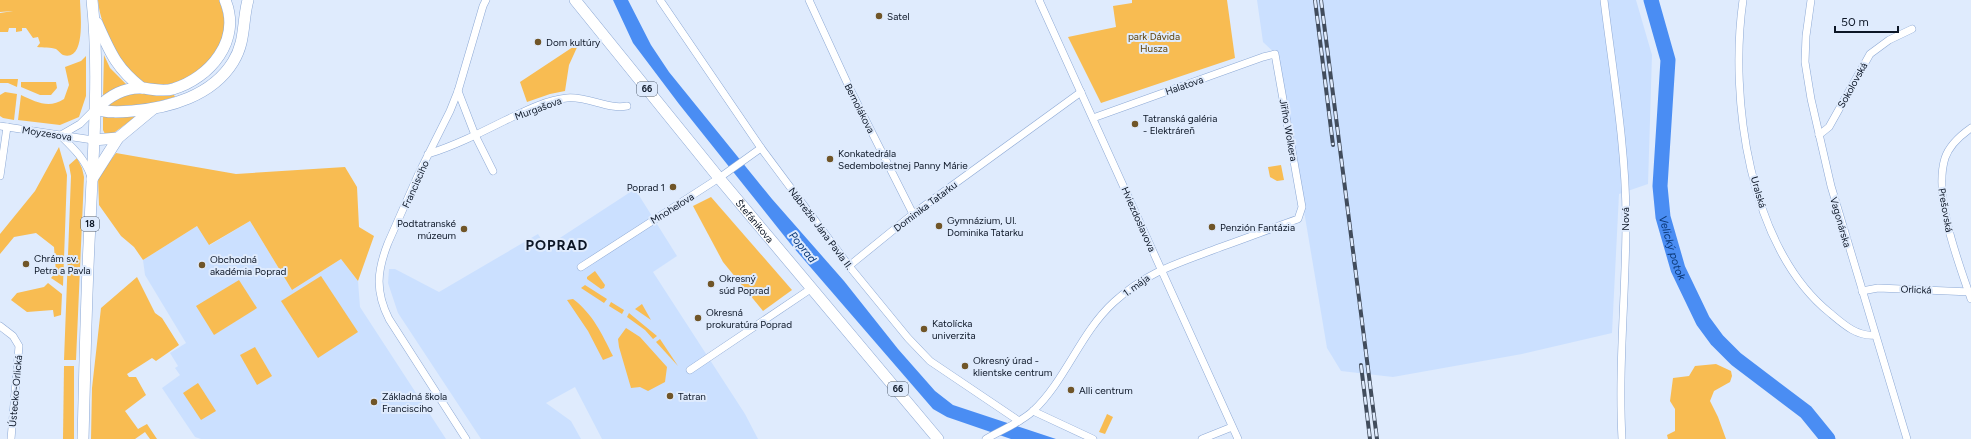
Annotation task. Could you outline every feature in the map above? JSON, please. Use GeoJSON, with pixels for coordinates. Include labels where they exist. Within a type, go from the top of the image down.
{"type":"FeatureCollection","features":[{"type":"Feature","properties":{"kind":"main road","name":"18"},"geometry":{"type":"LineString","coordinates":[[83,439],[87,270],[93,140],[96,109],[94,15],[92,0]]}},
{"type":"Feature","properties":{"kind":"main road"},"geometry":{"type":"LineString","coordinates":[[225,0],[231,23],[228,41],[218,59],[205,72],[189,83],[171,89],[128,89],[116,94],[96,109],[103,112],[153,109],[191,97],[209,87],[224,74],[233,61],[243,40],[248,0]]}},
{"type":"Feature","properties":{"kind":"main road","name":"Štefánikova"},"geometry":{"type":"LineString","coordinates":[[575,0],[724,175],[812,288],[938,439]]}},
{"type":"Feature","properties":{"kind":"main road"},"geometry":{"type":"LineString","coordinates":[[94,15],[117,64],[129,78],[142,88]]}},
{"type":"Feature","properties":{"kind":"main road"},"geometry":{"type":"LineString","coordinates":[[92,179],[118,138],[153,109]]}},
{"type":"Feature","properties":{"kind":"main road"},"geometry":{"type":"LineString","coordinates":[[93,140],[118,138]]}},
{"type":"Feature","properties":{"kind":"street","name":"Nábrežie Jána Pavla II."},"geometry":{"type":"LineString","coordinates":[[660,0],[761,148],[849,266],[908,338],[930,361],[1019,421]]}},
{"type":"Feature","properties":{"kind":"street","name":"Bernolákova"},"geometry":{"type":"LineString","coordinates":[[809,0],[850,89],[913,214]]}},
{"type":"Feature","properties":{"kind":"street","name":"Hviezdoslavova"},"geometry":{"type":"LineString","coordinates":[[1039,0],[1238,439]]}},
{"type":"Feature","properties":{"kind":"street","name":"Nová"},"geometry":{"type":"LineString","coordinates":[[1604,0],[1625,174],[1626,236],[1620,407],[1622,439]]}},
{"type":"Feature","properties":{"kind":"street","name":"Uralská"},"geometry":{"type":"LineString","coordinates":[[1743,0],[1740,24],[1738,70],[1740,111],[1758,192],[1770,229],[1796,278],[1823,308],[1841,323],[1860,334],[1865,336],[1875,336]]}},
{"type":"Feature","properties":{"kind":"street","name":"Vagonárska"},"geometry":{"type":"LineString","coordinates":[[1811,0],[1806,36],[1805,62],[1819,135],[1831,186],[1907,439]]}},
{"type":"Feature","properties":{"kind":"street","name":"Francisciho"},"geometry":{"type":"LineString","coordinates":[[466,439],[389,319],[378,288],[378,280],[382,258],[428,154],[458,91],[483,2]]}},
{"type":"Feature","properties":{"kind":"street","name":"Sokolovská"},"geometry":{"type":"LineString","coordinates":[[1819,135],[1830,127],[1870,54],[1889,40],[1912,29]]}},
{"type":"Feature","properties":{"kind":"street","name":"Halatova"},"geometry":{"type":"LineString","coordinates":[[1093,118],[1275,54]]}},
{"type":"Feature","properties":{"kind":"street","name":"Jiřího Wolkera"},"geometry":{"type":"LineString","coordinates":[[1275,54],[1302,207]]}},
{"type":"Feature","properties":{"kind":"street"},"geometry":{"type":"LineString","coordinates":[[458,91],[475,135],[493,171]]}},
{"type":"Feature","properties":{"kind":"street","name":"Dominika Tatarku"},"geometry":{"type":"LineString","coordinates":[[849,266],[913,214],[1080,92]]}},
{"type":"Feature","properties":{"kind":"street","name":"Murgašova"},"geometry":{"type":"LineString","coordinates":[[428,154],[475,135],[527,110],[567,98],[588,99],[618,108],[627,106]]}},
{"type":"Feature","properties":{"kind":"street"},"geometry":{"type":"LineString","coordinates":[[92,179],[86,162],[61,136],[80,124],[96,109]]}},
{"type":"Feature","properties":{"kind":"street"},"geometry":{"type":"LineString","coordinates":[[0,176],[2,171],[3,127]]}},
{"type":"Feature","properties":{"kind":"street","name":"Moyzesova"},"geometry":{"type":"LineString","coordinates":[[3,127],[93,140]]}},
{"type":"Feature","properties":{"kind":"street","name":"Prešovská"},"geometry":{"type":"LineString","coordinates":[[1970,294],[1949,231],[1941,186],[1945,157],[1960,135],[1971,128]]}},
{"type":"Feature","properties":{"kind":"street","name":"Mnoheľova"},"geometry":{"type":"LineString","coordinates":[[581,267],[724,175],[761,148]]}},
{"type":"Feature","properties":{"kind":"street","name":"1. mája"},"geometry":{"type":"LineString","coordinates":[[987,438],[1019,421],[1033,411],[1061,376],[1089,331],[1106,310],[1141,281],[1161,269],[1298,219],[1302,207]]}},
{"type":"Feature","properties":{"kind":"street"},"geometry":{"type":"LineString","coordinates":[[690,370],[812,288]]}},
{"type":"Feature","properties":{"kind":"street","name":"Orlická"},"geometry":{"type":"LineString","coordinates":[[1862,291],[1878,288],[1970,294]]}},
{"type":"Feature","properties":{"kind":"street","name":"Ústecko-Orlická"},"geometry":{"type":"LineString","coordinates":[[0,326],[16,340],[19,346],[11,439]]}},
{"type":"Feature","properties":{"kind":"street"},"geometry":{"type":"LineString","coordinates":[[1033,411],[1093,439]]}},
{"type":"Feature","properties":{"kind":"street"},"geometry":{"type":"LineString","coordinates":[[1202,439],[1232,427]]}},
{"type":"Feature","properties":{"kind":"shaded area"},"geometry":{"type":"Polygon","coordinates":[[[1257,0],[1636,0],[1652,55],[1648,184],[1619,194],[1612,333],[1522,354],[1393,377],[1341,371],[1327,348],[1278,56],[1263,42],[1257,0]]]}},
{"type":"Feature","properties":{"kind":"shaded area"},"geometry":{"type":"Polygon","coordinates":[[[635,189],[677,256],[653,272],[745,414],[758,439],[602,439],[575,387],[546,403],[571,421],[581,439],[481,439],[398,313],[388,283],[389,269],[395,269],[439,292],[538,234],[546,247],[635,189]]]}},
{"type":"Feature","properties":{"kind":"shaded area"},"geometry":{"type":"Polygon","coordinates":[[[250,221],[292,290],[341,259],[358,281],[360,307],[446,439],[201,439],[195,437],[162,388],[180,375],[175,368],[178,366],[170,353],[186,343],[145,275],[143,260],[197,226],[210,245],[250,221]]]}},
{"type":"Feature","properties":{"kind":"green space"},"geometry":{"type":"Polygon","coordinates":[[[0,0],[80,0],[81,24],[79,44],[76,51],[71,55],[63,55],[54,48],[37,47],[40,43],[38,37],[33,38],[26,28],[22,28],[22,31],[16,32],[16,28],[9,28],[8,32],[0,32],[0,13],[13,11],[0,12],[0,0]]]}},
{"type":"Feature","properties":{"kind":"green space"},"geometry":{"type":"Polygon","coordinates":[[[98,0],[219,0],[223,11],[224,33],[220,44],[204,66],[179,81],[166,85],[152,85],[139,81],[124,68],[111,44],[100,12],[98,0]]]}},
{"type":"Feature","properties":{"kind":"green space","name":"park Dávida Husza"},"geometry":{"type":"Polygon","coordinates":[[[1132,0],[1227,0],[1235,58],[1101,103],[1068,37],[1116,27],[1113,6],[1132,3],[1132,0]]]}},
{"type":"Feature","properties":{"kind":"green space"},"geometry":{"type":"Polygon","coordinates":[[[579,43],[569,65],[565,91],[550,94],[527,102],[520,82],[579,43]]]}},
{"type":"Feature","properties":{"kind":"green space"},"geometry":{"type":"Polygon","coordinates":[[[104,55],[110,68],[126,84],[103,97],[104,55]]]}},
{"type":"Feature","properties":{"kind":"green space"},"geometry":{"type":"Polygon","coordinates":[[[86,56],[86,96],[79,117],[60,125],[18,120],[21,95],[37,102],[48,104],[53,104],[64,99],[69,85],[65,67],[81,61],[86,56]]]}},
{"type":"Feature","properties":{"kind":"green space"},"geometry":{"type":"Polygon","coordinates":[[[0,79],[18,79],[17,87],[8,83],[0,83],[0,79]]]}},
{"type":"Feature","properties":{"kind":"green space"},"geometry":{"type":"Polygon","coordinates":[[[21,82],[56,82],[57,88],[51,95],[40,95],[21,87],[21,82]]]}},
{"type":"Feature","properties":{"kind":"green space"},"geometry":{"type":"Polygon","coordinates":[[[5,92],[17,94],[14,120],[0,116],[0,95],[5,92]]]}},
{"type":"Feature","properties":{"kind":"green space"},"geometry":{"type":"Polygon","coordinates":[[[137,93],[163,96],[174,95],[175,97],[149,104],[106,107],[119,96],[137,93]]]}},
{"type":"Feature","properties":{"kind":"green space"},"geometry":{"type":"Polygon","coordinates":[[[138,115],[111,135],[105,134],[103,130],[103,117],[138,115]]]}},
{"type":"Feature","properties":{"kind":"green space"},"geometry":{"type":"Polygon","coordinates":[[[59,147],[67,175],[63,286],[51,278],[56,272],[54,247],[36,233],[14,237],[0,254],[0,234],[35,191],[59,147]]]}},
{"type":"Feature","properties":{"kind":"green space"},"geometry":{"type":"Polygon","coordinates":[[[116,153],[236,174],[345,167],[357,187],[359,227],[374,236],[358,281],[341,259],[292,290],[250,221],[209,245],[197,226],[143,260],[134,247],[121,236],[99,205],[98,177],[116,153]]]}},
{"type":"Feature","properties":{"kind":"green space"},"geometry":{"type":"Polygon","coordinates":[[[77,158],[82,168],[84,177],[76,360],[64,360],[71,176],[69,165],[77,158]]]}},
{"type":"Feature","properties":{"kind":"green space"},"geometry":{"type":"Polygon","coordinates":[[[1281,165],[1284,180],[1277,181],[1270,177],[1268,167],[1281,165]]]}},
{"type":"Feature","properties":{"kind":"green space"},"geometry":{"type":"Polygon","coordinates":[[[711,197],[792,290],[763,311],[723,262],[693,206],[711,197]]]}},
{"type":"Feature","properties":{"kind":"green space"},"geometry":{"type":"Polygon","coordinates":[[[595,271],[605,285],[604,288],[601,289],[587,279],[587,277],[595,271]]]}},
{"type":"Feature","properties":{"kind":"green space"},"geometry":{"type":"Polygon","coordinates":[[[321,276],[358,332],[318,358],[281,301],[321,276]]]}},
{"type":"Feature","properties":{"kind":"green space"},"geometry":{"type":"Polygon","coordinates":[[[137,277],[155,313],[162,318],[179,345],[156,361],[152,358],[127,374],[129,377],[136,377],[146,395],[125,411],[138,429],[147,424],[157,439],[150,439],[145,432],[135,439],[91,439],[92,388],[101,308],[137,277]]]}},
{"type":"Feature","properties":{"kind":"green space"},"geometry":{"type":"Polygon","coordinates":[[[239,280],[257,308],[214,335],[196,306],[239,280]]]}},
{"type":"Feature","properties":{"kind":"green space"},"geometry":{"type":"Polygon","coordinates":[[[48,283],[62,294],[61,315],[54,317],[53,310],[27,312],[11,300],[17,293],[44,287],[48,283]]]}},
{"type":"Feature","properties":{"kind":"green space"},"geometry":{"type":"Polygon","coordinates":[[[585,285],[607,299],[604,303],[581,288],[585,285]]]}},
{"type":"Feature","properties":{"kind":"green space"},"geometry":{"type":"Polygon","coordinates":[[[573,299],[592,318],[613,356],[603,360],[588,331],[567,300],[573,299]]]}},
{"type":"Feature","properties":{"kind":"green space"},"geometry":{"type":"Polygon","coordinates":[[[611,302],[624,310],[622,314],[609,306],[611,302]]]}},
{"type":"Feature","properties":{"kind":"green space"},"geometry":{"type":"Polygon","coordinates":[[[642,304],[651,320],[635,309],[642,304]]]}},
{"type":"Feature","properties":{"kind":"green space"},"geometry":{"type":"Polygon","coordinates":[[[629,313],[657,336],[653,339],[645,330],[627,317],[629,313]]]}},
{"type":"Feature","properties":{"kind":"green space"},"geometry":{"type":"Polygon","coordinates":[[[626,328],[640,337],[667,367],[665,382],[648,391],[640,387],[631,388],[618,339],[626,328]]]}},
{"type":"Feature","properties":{"kind":"green space"},"geometry":{"type":"Polygon","coordinates":[[[660,339],[678,366],[656,342],[660,339]]]}},
{"type":"Feature","properties":{"kind":"green space"},"geometry":{"type":"Polygon","coordinates":[[[255,347],[272,376],[257,385],[240,355],[255,347]]]}},
{"type":"Feature","properties":{"kind":"green space"},"geometry":{"type":"Polygon","coordinates":[[[1716,364],[1731,371],[1732,376],[1730,382],[1714,391],[1710,401],[1726,439],[1668,439],[1667,435],[1675,431],[1675,409],[1670,401],[1673,378],[1689,376],[1695,366],[1716,364]]]}},
{"type":"Feature","properties":{"kind":"green space"},"geometry":{"type":"Polygon","coordinates":[[[64,366],[74,366],[74,439],[63,439],[64,366]]]}},
{"type":"Feature","properties":{"kind":"green space"},"geometry":{"type":"Polygon","coordinates":[[[198,383],[216,411],[201,420],[183,393],[198,383]]]}},
{"type":"Feature","properties":{"kind":"green space"},"geometry":{"type":"Polygon","coordinates":[[[1107,414],[1113,417],[1105,434],[1099,432],[1107,414]]]}},
{"type":"Feature","properties":{"kind":"water","name":"Poprad"},"geometry":{"type":"Polygon","coordinates":[[[613,0],[628,0],[651,45],[669,72],[772,199],[844,281],[898,349],[935,391],[953,405],[1056,439],[1011,439],[947,417],[933,409],[793,247],[679,104],[633,43],[613,0]]]}},
{"type":"Feature","properties":{"kind":"waterway","name":"Velický potok"},"geometry":{"type":"LineString","coordinates":[[1651,0],[1668,60],[1660,186],[1663,217],[1678,269],[1703,321],[1717,340],[1736,359],[1806,412],[1828,439]]}},
{"type":"Feature","properties":{"kind":"railway"},"geometry":{"type":"LineString","coordinates":[[1315,0],[1333,145]]}},
{"type":"Feature","properties":{"kind":"railway"},"geometry":{"type":"LineString","coordinates":[[1321,0],[1377,439]]}},
{"type":"Feature","properties":{"kind":"railway"},"geometry":{"type":"LineString","coordinates":[[1361,365],[1370,439]]}},
{"type":"Feature","properties":{"kind":"place","name":"Satel"},"geometry":{"type":"Point","coordinates":[879,16]}},
{"type":"Feature","properties":{"kind":"place","name":"Dom kultúry"},"geometry":{"type":"Point","coordinates":[538,42]}},
{"type":"Feature","properties":{"kind":"place","name":"Tatranská galéria - Elektráreň"},"geometry":{"type":"Point","coordinates":[1135,124]}},
{"type":"Feature","properties":{"kind":"place","name":"Konkatedrála Sedembolestnej Panny Márie"},"geometry":{"type":"Point","coordinates":[830,159]}},
{"type":"Feature","properties":{"kind":"place","name":"Poprad 1"},"geometry":{"type":"Point","coordinates":[673,187]}},
{"type":"Feature","properties":{"kind":"place","name":"Gymnázium, Ul. Dominika Tatarku"},"geometry":{"type":"Point","coordinates":[939,226]}},
{"type":"Feature","properties":{"kind":"place","name":"Penzión Fantázia"},"geometry":{"type":"Point","coordinates":[1212,227]}},
{"type":"Feature","properties":{"kind":"place","name":"Podtatranské múzeum"},"geometry":{"type":"Point","coordinates":[464,229]}},
{"type":"Feature","properties":{"kind":"place","name":"Chrám sv. Petra a Pavla"},"geometry":{"type":"Point","coordinates":[26,264]}},
{"type":"Feature","properties":{"kind":"place","name":"Obchodná akadémia Poprad"},"geometry":{"type":"Point","coordinates":[202,265]}},
{"type":"Feature","properties":{"kind":"place","name":"Okresný súd Poprad"},"geometry":{"type":"Point","coordinates":[711,284]}},
{"type":"Feature","properties":{"kind":"place","name":"Okresná prokuratúra Poprad"},"geometry":{"type":"Point","coordinates":[698,318]}},
{"type":"Feature","properties":{"kind":"place","name":"Katolícka univerzita"},"geometry":{"type":"Point","coordinates":[924,329]}},
{"type":"Feature","properties":{"kind":"place","name":"Okresný úrad - klientske centrum"},"geometry":{"type":"Point","coordinates":[965,366]}},
{"type":"Feature","properties":{"kind":"place","name":"Alli centrum"},"geometry":{"type":"Point","coordinates":[1071,390]}},
{"type":"Feature","properties":{"kind":"place","name":"Tatran"},"geometry":{"type":"Point","coordinates":[670,396]}},
{"type":"Feature","properties":{"kind":"place","name":"Základná škola Francisciho"},"geometry":{"type":"Point","coordinates":[374,402]}},
{"type":"Feature","properties":{"kind":"district","name":"POPRAD"},"geometry":{"type":"Point","coordinates":[557,245]}}]}
